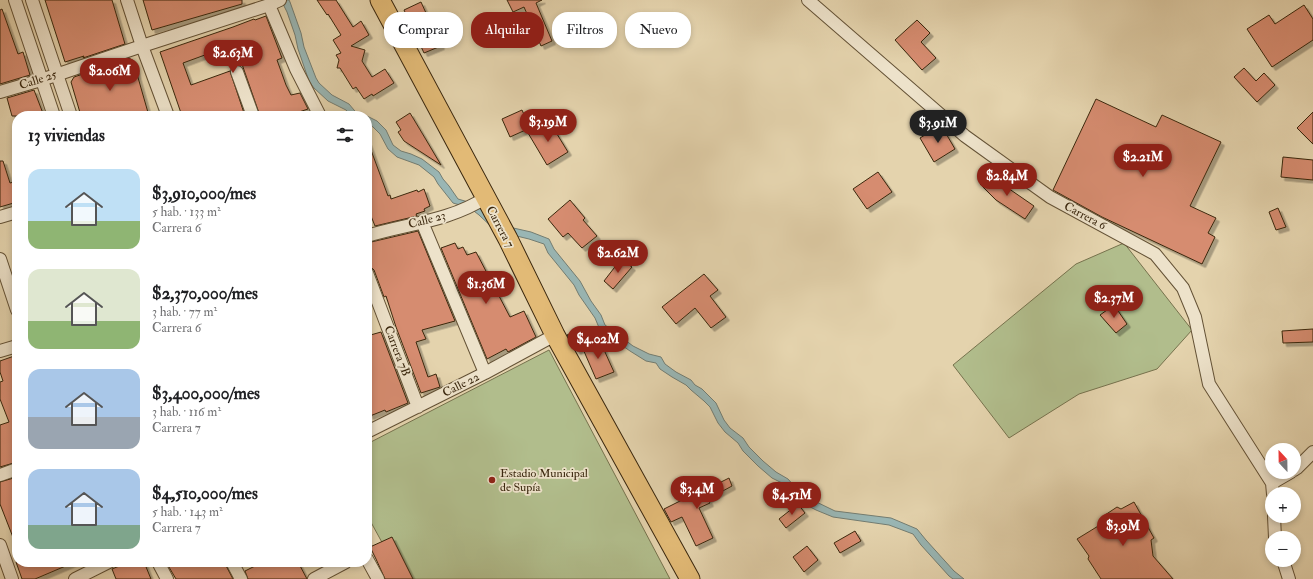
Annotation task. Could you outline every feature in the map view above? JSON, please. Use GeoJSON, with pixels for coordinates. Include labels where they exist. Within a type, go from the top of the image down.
{"type":"FeatureCollection","features":[{"type":"Feature","properties":{"kind":"main road","name":"Carrera 7"},"geometry":{"type":"LineString","coordinates":[[380,0],[481,201],[495,216],[508,239],[555,335],[690,579]]}},
{"type":"Feature","properties":{"kind":"street"},"geometry":{"type":"LineString","coordinates":[[15,0],[52,111]]}},
{"type":"Feature","properties":{"kind":"street"},"geometry":{"type":"LineString","coordinates":[[32,0],[68,111]]}},
{"type":"Feature","properties":{"kind":"street"},"geometry":{"type":"LineString","coordinates":[[127,0],[166,111]]}},
{"type":"Feature","properties":{"kind":"street","name":"Carrera 6"},"geometry":{"type":"LineString","coordinates":[[808,0],[971,140],[1050,197],[1155,254],[1183,288],[1195,317],[1208,384],[1272,487]]}},
{"type":"Feature","properties":{"kind":"street"},"geometry":{"type":"LineString","coordinates":[[274,2],[296,70],[317,111]]}},
{"type":"Feature","properties":{"kind":"street","name":"Calle 25"},"geometry":{"type":"LineString","coordinates":[[0,92],[41,80],[274,2]]}},
{"type":"Feature","properties":{"kind":"street"},"geometry":{"type":"LineString","coordinates":[[237,72],[251,111]]}},
{"type":"Feature","properties":{"kind":"street","name":"Calle 23"},"geometry":{"type":"LineString","coordinates":[[372,231],[422,222],[455,213],[481,201]]}},
{"type":"Feature","properties":{"kind":"street"},"geometry":{"type":"LineString","coordinates":[[0,217],[12,213]]}},
{"type":"Feature","properties":{"kind":"street"},"geometry":{"type":"LineString","coordinates":[[422,222],[485,373]]}},
{"type":"Feature","properties":{"kind":"street"},"geometry":{"type":"LineString","coordinates":[[0,259],[12,295]]}},
{"type":"Feature","properties":{"kind":"street","name":"Carrera 7B"},"geometry":{"type":"LineString","coordinates":[[372,286],[418,406]]}},
{"type":"Feature","properties":{"kind":"street","name":"Calle 22"},"geometry":{"type":"LineString","coordinates":[[372,429],[485,373],[555,335]]}},
{"type":"Feature","properties":{"kind":"street"},"geometry":{"type":"LineString","coordinates":[[0,350],[12,347]]}},
{"type":"Feature","properties":{"kind":"street"},"geometry":{"type":"LineString","coordinates":[[1301,465],[1313,452]]}},
{"type":"Feature","properties":{"kind":"street"},"geometry":{"type":"LineString","coordinates":[[0,475],[12,471]]}},
{"type":"Feature","properties":{"kind":"street"},"geometry":{"type":"LineString","coordinates":[[1274,487],[1283,479]]}},
{"type":"Feature","properties":{"kind":"street"},"geometry":{"type":"LineString","coordinates":[[0,545],[12,579]]}},
{"type":"Feature","properties":{"kind":"street"},"geometry":{"type":"LineString","coordinates":[[75,579],[99,567]]}},
{"type":"Feature","properties":{"kind":"street"},"geometry":{"type":"LineString","coordinates":[[161,567],[167,579]]}},
{"type":"Feature","properties":{"kind":"street"},"geometry":{"type":"LineString","coordinates":[[238,567],[241,579]]}},
{"type":"Feature","properties":{"kind":"street"},"geometry":{"type":"LineString","coordinates":[[314,579],[337,567]]}},
{"type":"Feature","properties":{"kind":"street"},"geometry":{"type":"LineString","coordinates":[[372,567],[378,579]]}},
{"type":"Feature","properties":{"kind":"street"},"geometry":{"type":"LineString","coordinates":[[1285,567],[1289,579]]}},
{"type":"Feature","properties":{"kind":"green space"},"geometry":{"type":"Polygon","coordinates":[[[1124,243],[1192,330],[1157,369],[1079,394],[1009,438],[953,365],[1076,264],[1124,243]]]}},
{"type":"Feature","properties":{"kind":"green space","name":"Estadio Municipal de Supía"},"geometry":{"type":"Polygon","coordinates":[[[549,350],[670,579],[402,579],[372,524],[372,441],[549,350]]]}},
{"type":"Feature","properties":{"kind":"water"},"geometry":{"type":"Polygon","coordinates":[[[281,0],[289,0],[290,2],[301,33],[304,47],[319,83],[332,95],[349,104],[355,111],[347,111],[328,101],[309,81],[287,12],[281,0]]]}},
{"type":"Feature","properties":{"kind":"water"},"geometry":{"type":"Polygon","coordinates":[[[372,118],[377,121],[386,130],[393,145],[401,151],[422,159],[439,172],[458,199],[475,204],[509,227],[531,232],[549,239],[554,249],[580,281],[601,315],[605,325],[633,346],[649,354],[661,357],[665,364],[691,380],[695,385],[702,389],[716,403],[724,420],[730,428],[743,438],[749,447],[763,461],[776,472],[788,479],[802,495],[835,511],[891,518],[917,529],[954,571],[964,579],[953,579],[949,576],[913,534],[889,525],[833,517],[797,500],[784,484],[772,478],[743,451],[738,443],[725,432],[718,423],[710,407],[686,385],[660,369],[656,363],[646,361],[600,330],[595,318],[574,285],[548,253],[544,244],[496,231],[470,208],[453,203],[434,177],[419,165],[397,157],[388,149],[380,134],[373,127],[372,118]]]}},
{"type":"Feature","properties":{"kind":"building"},"geometry":{"type":"Polygon","coordinates":[[[45,0],[112,0],[125,44],[83,58],[84,56],[65,62],[45,0]]]}},
{"type":"Feature","properties":{"kind":"building"},"geometry":{"type":"Polygon","coordinates":[[[143,0],[242,0],[242,4],[152,30],[143,0]]]}},
{"type":"Feature","properties":{"kind":"building"},"geometry":{"type":"Polygon","coordinates":[[[317,0],[336,0],[353,27],[361,21],[369,35],[351,46],[365,50],[362,61],[372,77],[385,69],[394,83],[373,96],[372,94],[364,99],[356,87],[353,89],[340,68],[337,68],[339,60],[336,55],[341,53],[333,40],[341,35],[317,0]]]}},
{"type":"Feature","properties":{"kind":"building"},"geometry":{"type":"Polygon","coordinates":[[[507,0],[542,0],[536,3],[540,12],[526,12],[524,7],[513,12],[507,0]]]}},
{"type":"Feature","properties":{"kind":"building"},"geometry":{"type":"Polygon","coordinates":[[[421,2],[426,12],[405,12],[404,10],[421,2]]]}},
{"type":"Feature","properties":{"kind":"building"},"geometry":{"type":"Polygon","coordinates":[[[1304,5],[1313,19],[1313,40],[1272,67],[1247,29],[1269,15],[1275,24],[1304,5]]]}},
{"type":"Feature","properties":{"kind":"building"},"geometry":{"type":"Polygon","coordinates":[[[2,9],[18,54],[23,52],[30,75],[0,84],[0,10],[2,9]]]}},
{"type":"Feature","properties":{"kind":"building"},"geometry":{"type":"Polygon","coordinates":[[[266,16],[282,58],[277,60],[286,85],[291,95],[300,93],[308,109],[302,111],[258,111],[235,44],[183,63],[191,85],[230,71],[243,111],[180,111],[160,52],[254,19],[255,20],[266,16]]]}},
{"type":"Feature","properties":{"kind":"building"},"geometry":{"type":"Polygon","coordinates":[[[917,20],[930,33],[921,42],[936,58],[922,70],[895,40],[917,20]]]}},
{"type":"Feature","properties":{"kind":"building"},"geometry":{"type":"Polygon","coordinates":[[[544,22],[552,41],[544,45],[544,22]]]}},
{"type":"Feature","properties":{"kind":"building"},"geometry":{"type":"Polygon","coordinates":[[[422,48],[436,48],[424,53],[422,48]]]}},
{"type":"Feature","properties":{"kind":"building"},"geometry":{"type":"Polygon","coordinates":[[[130,58],[130,61],[133,60],[148,111],[80,111],[71,82],[74,77],[130,58]]]}},
{"type":"Feature","properties":{"kind":"building"},"geometry":{"type":"Polygon","coordinates":[[[1244,68],[1256,81],[1264,73],[1275,85],[1257,102],[1234,77],[1244,68]]]}},
{"type":"Feature","properties":{"kind":"building"},"geometry":{"type":"Polygon","coordinates":[[[34,90],[42,111],[12,111],[12,116],[7,98],[34,90]]]}},
{"type":"Feature","properties":{"kind":"building"},"geometry":{"type":"Polygon","coordinates":[[[1096,99],[1156,127],[1162,115],[1221,142],[1190,206],[1216,218],[1208,233],[1215,237],[1202,264],[1102,217],[1053,190],[1096,99]]]}},
{"type":"Feature","properties":{"kind":"building"},"geometry":{"type":"Polygon","coordinates":[[[522,110],[530,128],[510,137],[502,119],[522,110]]]}},
{"type":"Feature","properties":{"kind":"building"},"geometry":{"type":"Polygon","coordinates":[[[1313,112],[1313,144],[1297,128],[1313,112]]]}},
{"type":"Feature","properties":{"kind":"building"},"geometry":{"type":"Polygon","coordinates":[[[410,113],[441,165],[404,141],[398,132],[401,130],[396,122],[410,113]]]}},
{"type":"Feature","properties":{"kind":"building"},"geometry":{"type":"Polygon","coordinates":[[[549,121],[568,152],[547,165],[528,133],[549,121]]]}},
{"type":"Feature","properties":{"kind":"building"},"geometry":{"type":"Polygon","coordinates":[[[941,125],[955,149],[934,162],[920,138],[941,125]]]}},
{"type":"Feature","properties":{"kind":"building"},"geometry":{"type":"Polygon","coordinates":[[[372,153],[388,196],[390,195],[391,199],[424,189],[430,206],[424,209],[425,211],[416,214],[417,216],[375,226],[372,218],[372,153]]]}},
{"type":"Feature","properties":{"kind":"building"},"geometry":{"type":"Polygon","coordinates":[[[1283,157],[1313,160],[1313,180],[1281,177],[1283,157]]]}},
{"type":"Feature","properties":{"kind":"building"},"geometry":{"type":"Polygon","coordinates":[[[0,161],[3,161],[10,183],[12,182],[12,203],[0,207],[0,161]]]}},
{"type":"Feature","properties":{"kind":"building"},"geometry":{"type":"Polygon","coordinates":[[[878,172],[892,192],[867,209],[853,189],[878,172]]]}},
{"type":"Feature","properties":{"kind":"building"},"geometry":{"type":"Polygon","coordinates":[[[989,175],[1034,206],[1025,219],[996,200],[980,184],[989,175]]]}},
{"type":"Feature","properties":{"kind":"building"},"geometry":{"type":"Polygon","coordinates":[[[570,200],[585,218],[583,220],[597,236],[582,248],[568,233],[563,237],[548,219],[570,200]]]}},
{"type":"Feature","properties":{"kind":"building"},"geometry":{"type":"Polygon","coordinates":[[[1278,208],[1286,227],[1276,230],[1269,212],[1278,208]]]}},
{"type":"Feature","properties":{"kind":"building"},"geometry":{"type":"Polygon","coordinates":[[[418,231],[455,321],[422,330],[426,339],[416,342],[428,377],[436,374],[440,387],[421,393],[386,296],[384,297],[372,268],[372,242],[418,231]]]}},
{"type":"Feature","properties":{"kind":"building"},"geometry":{"type":"Polygon","coordinates":[[[455,243],[458,249],[463,247],[467,255],[476,252],[510,317],[524,311],[536,337],[508,352],[506,349],[487,359],[441,248],[455,243]]]}},
{"type":"Feature","properties":{"kind":"building"},"geometry":{"type":"Polygon","coordinates":[[[621,259],[632,267],[613,289],[604,281],[621,259]]]}},
{"type":"Feature","properties":{"kind":"building"},"geometry":{"type":"Polygon","coordinates":[[[704,274],[718,290],[710,296],[726,317],[711,328],[695,308],[676,324],[662,307],[704,274]]]}},
{"type":"Feature","properties":{"kind":"building"},"geometry":{"type":"Polygon","coordinates":[[[1114,305],[1127,324],[1116,333],[1100,315],[1114,305]]]}},
{"type":"Feature","properties":{"kind":"building"},"geometry":{"type":"Polygon","coordinates":[[[581,328],[590,344],[577,351],[567,335],[581,328]]]}},
{"type":"Feature","properties":{"kind":"building"},"geometry":{"type":"Polygon","coordinates":[[[1313,329],[1313,342],[1283,343],[1282,331],[1313,329]]]}},
{"type":"Feature","properties":{"kind":"building"},"geometry":{"type":"Polygon","coordinates":[[[381,332],[408,403],[386,412],[385,410],[372,415],[372,335],[381,332]]]}},
{"type":"Feature","properties":{"kind":"building"},"geometry":{"type":"Polygon","coordinates":[[[600,341],[614,372],[596,379],[583,349],[600,341]]]}},
{"type":"Feature","properties":{"kind":"building"},"geometry":{"type":"Polygon","coordinates":[[[12,357],[12,463],[0,467],[0,425],[9,422],[0,399],[0,382],[3,381],[0,372],[0,361],[12,357]]]}},
{"type":"Feature","properties":{"kind":"building"},"geometry":{"type":"Polygon","coordinates":[[[12,478],[12,535],[0,504],[0,482],[12,478]]]}},
{"type":"Feature","properties":{"kind":"building"},"geometry":{"type":"Polygon","coordinates":[[[714,478],[717,484],[729,478],[732,486],[708,499],[710,503],[699,508],[713,538],[696,546],[682,517],[671,522],[664,509],[704,489],[702,484],[714,478]]]}},
{"type":"Feature","properties":{"kind":"building"},"geometry":{"type":"Polygon","coordinates":[[[1134,502],[1154,538],[1151,540],[1153,556],[1173,579],[1101,579],[1088,559],[1089,556],[1077,539],[1108,520],[1105,515],[1117,507],[1121,509],[1134,502]]]}},
{"type":"Feature","properties":{"kind":"building"},"geometry":{"type":"Polygon","coordinates":[[[798,504],[805,513],[786,528],[779,519],[798,504]]]}},
{"type":"Feature","properties":{"kind":"building"},"geometry":{"type":"Polygon","coordinates":[[[855,531],[861,541],[840,553],[834,543],[855,531]]]}},
{"type":"Feature","properties":{"kind":"building"},"geometry":{"type":"Polygon","coordinates":[[[392,537],[413,579],[385,579],[372,551],[372,546],[392,537]]]}},
{"type":"Feature","properties":{"kind":"building"},"geometry":{"type":"Polygon","coordinates":[[[807,546],[818,560],[804,572],[793,557],[807,546]]]}},
{"type":"Feature","properties":{"kind":"building"},"geometry":{"type":"Polygon","coordinates":[[[18,567],[63,567],[35,579],[22,579],[18,567]]]}},
{"type":"Feature","properties":{"kind":"building"},"geometry":{"type":"Polygon","coordinates":[[[117,567],[146,567],[151,579],[116,579],[112,569],[117,567]]]}},
{"type":"Feature","properties":{"kind":"building"},"geometry":{"type":"Polygon","coordinates":[[[169,567],[227,567],[233,579],[176,579],[169,567]]]}},
{"type":"Feature","properties":{"kind":"building"},"geometry":{"type":"Polygon","coordinates":[[[253,567],[301,567],[307,579],[248,579],[245,571],[253,567]]]}},
{"type":"Feature","properties":{"kind":"place","name":"Estadio Municipal de Supía"},"geometry":{"type":"Point","coordinates":[492,480]}}]}
